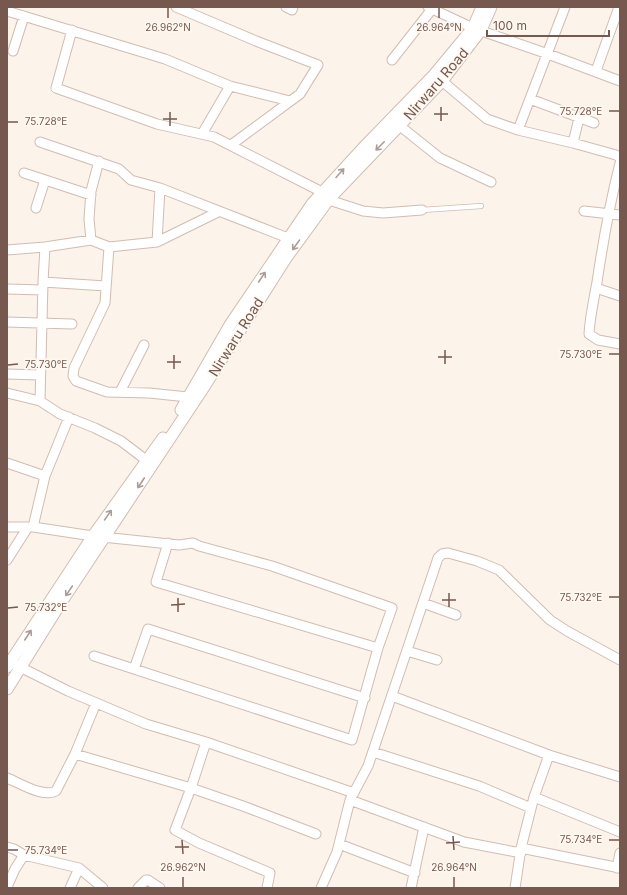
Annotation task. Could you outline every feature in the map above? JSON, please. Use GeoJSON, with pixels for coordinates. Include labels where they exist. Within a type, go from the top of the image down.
{"type":"FeatureCollection","features":[{"type":"Feature","properties":{"kind":"street"},"geometry":{"type":"LineString","coordinates":[[176,7],[256,41],[318,64],[300,94],[231,145]]}},
{"type":"Feature","properties":{"kind":"street"},"geometry":{"type":"LineString","coordinates":[[286,7],[292,10],[293,7]]}},
{"type":"Feature","properties":{"kind":"street","name":"Nirwaru Road"},"geometry":{"type":"LineString","coordinates":[[12,666],[58,607],[202,390],[325,196],[366,144],[477,29],[482,7]]}},
{"type":"Feature","properties":{"kind":"street","name":"Nirwaru Road"},"geometry":{"type":"LineString","coordinates":[[7,689],[12,666],[93,536],[173,424],[230,325],[300,220],[400,126],[442,81],[491,7]]}},
{"type":"Feature","properties":{"kind":"street"},"geometry":{"type":"LineString","coordinates":[[518,130],[565,7]]}},
{"type":"Feature","properties":{"kind":"street"},"geometry":{"type":"LineString","coordinates":[[596,71],[619,7]]}},
{"type":"Feature","properties":{"kind":"street"},"geometry":{"type":"LineString","coordinates":[[392,60],[435,9],[477,29],[620,81]]}},
{"type":"Feature","properties":{"kind":"street"},"geometry":{"type":"LineString","coordinates":[[7,11],[165,59],[230,86],[290,101]]}},
{"type":"Feature","properties":{"kind":"street"},"geometry":{"type":"LineString","coordinates":[[13,51],[24,16]]}},
{"type":"Feature","properties":{"kind":"street"},"geometry":{"type":"LineString","coordinates":[[72,30],[56,88],[158,124],[214,137],[325,196],[363,210],[383,213],[422,210]]}},
{"type":"Feature","properties":{"kind":"street"},"geometry":{"type":"LineString","coordinates":[[442,81],[487,119],[518,130],[616,155],[620,159]]}},
{"type":"Feature","properties":{"kind":"street"},"geometry":{"type":"LineString","coordinates":[[202,134],[230,86]]}},
{"type":"Feature","properties":{"kind":"street"},"geometry":{"type":"LineString","coordinates":[[530,99],[594,123]]}},
{"type":"Feature","properties":{"kind":"street"},"geometry":{"type":"LineString","coordinates":[[573,143],[579,118]]}},
{"type":"Feature","properties":{"kind":"street"},"geometry":{"type":"LineString","coordinates":[[400,126],[440,158],[491,182]]}},
{"type":"Feature","properties":{"kind":"street"},"geometry":{"type":"LineString","coordinates":[[40,142],[99,161],[119,169],[131,180],[160,188],[218,212],[288,238]]}},
{"type":"Feature","properties":{"kind":"street"},"geometry":{"type":"LineString","coordinates":[[91,240],[90,195],[99,161]]}},
{"type":"Feature","properties":{"kind":"street"},"geometry":{"type":"LineString","coordinates":[[620,163],[608,214],[590,318],[589,334],[598,340],[620,344]]}},
{"type":"Feature","properties":{"kind":"street"},"geometry":{"type":"LineString","coordinates":[[24,173],[90,195]]}},
{"type":"Feature","properties":{"kind":"street"},"geometry":{"type":"LineString","coordinates":[[36,208],[45,180]]}},
{"type":"Feature","properties":{"kind":"street"},"geometry":{"type":"LineString","coordinates":[[156,242],[160,188]]}},
{"type":"Feature","properties":{"kind":"street"},"geometry":{"type":"LineString","coordinates":[[584,211],[620,215]]}},
{"type":"Feature","properties":{"kind":"street"},"geometry":{"type":"LineString","coordinates":[[7,250],[45,247],[91,240],[109,247],[156,242],[218,212]]}},
{"type":"Feature","properties":{"kind":"street"},"geometry":{"type":"LineString","coordinates":[[40,401],[41,324],[45,247]]}},
{"type":"Feature","properties":{"kind":"street"},"geometry":{"type":"LineString","coordinates":[[109,247],[105,303],[74,368],[73,376],[76,381],[107,392],[149,393],[188,397]]}},
{"type":"Feature","properties":{"kind":"street"},"geometry":{"type":"LineString","coordinates":[[7,289],[43,286],[106,286]]}},
{"type":"Feature","properties":{"kind":"street"},"geometry":{"type":"LineString","coordinates":[[596,288],[620,296]]}},
{"type":"Feature","properties":{"kind":"street"},"geometry":{"type":"LineString","coordinates":[[7,322],[72,324]]}},
{"type":"Feature","properties":{"kind":"street"},"geometry":{"type":"LineString","coordinates":[[120,392],[144,345]]}},
{"type":"Feature","properties":{"kind":"street"},"geometry":{"type":"LineString","coordinates":[[7,374],[40,375]]}},
{"type":"Feature","properties":{"kind":"street"},"geometry":{"type":"LineString","coordinates":[[7,393],[40,401],[60,414],[95,428],[121,441],[146,460]]}},
{"type":"Feature","properties":{"kind":"street"},"geometry":{"type":"LineString","coordinates":[[7,560],[31,527],[45,476],[70,418]]}},
{"type":"Feature","properties":{"kind":"street"},"geometry":{"type":"LineString","coordinates":[[7,463],[45,476]]}},
{"type":"Feature","properties":{"kind":"street"},"geometry":{"type":"LineString","coordinates":[[7,526],[31,527],[93,536],[168,543],[193,543],[199,546],[272,566],[392,608],[378,648],[352,740],[94,656]]}},
{"type":"Feature","properties":{"kind":"street"},"geometry":{"type":"LineString","coordinates":[[168,543],[156,582],[378,648]]}},
{"type":"Feature","properties":{"kind":"street"},"geometry":{"type":"LineString","coordinates":[[321,888],[337,852],[352,797],[368,766],[440,555],[448,553],[478,561],[498,570],[534,605],[556,623],[567,631],[620,660]]}},
{"type":"Feature","properties":{"kind":"street"},"geometry":{"type":"LineString","coordinates":[[423,603],[456,615]]}},
{"type":"Feature","properties":{"kind":"street"},"geometry":{"type":"LineString","coordinates":[[134,669],[148,629],[365,698]]}},
{"type":"Feature","properties":{"kind":"street"},"geometry":{"type":"LineString","coordinates":[[408,651],[437,660]]}},
{"type":"Feature","properties":{"kind":"street"},"geometry":{"type":"LineString","coordinates":[[12,666],[68,692],[146,724],[206,742],[352,797],[424,828],[464,842],[619,868],[620,853]]}},
{"type":"Feature","properties":{"kind":"street"},"geometry":{"type":"LineString","coordinates":[[392,696],[549,755],[620,777]]}},
{"type":"Feature","properties":{"kind":"street"},"geometry":{"type":"LineString","coordinates":[[7,778],[44,794],[56,791],[75,754],[96,703]]}},
{"type":"Feature","properties":{"kind":"street"},"geometry":{"type":"LineString","coordinates":[[206,742],[175,830],[199,843],[270,873],[267,888]]}},
{"type":"Feature","properties":{"kind":"street"},"geometry":{"type":"LineString","coordinates":[[373,752],[479,786],[531,808]]}},
{"type":"Feature","properties":{"kind":"street"},"geometry":{"type":"LineString","coordinates":[[75,754],[191,788],[316,834]]}},
{"type":"Feature","properties":{"kind":"street"},"geometry":{"type":"LineString","coordinates":[[515,888],[521,851],[531,808],[549,755]]}},
{"type":"Feature","properties":{"kind":"street"},"geometry":{"type":"LineString","coordinates":[[534,797],[620,832]]}},
{"type":"Feature","properties":{"kind":"street"},"geometry":{"type":"LineString","coordinates":[[411,888],[424,828]]}},
{"type":"Feature","properties":{"kind":"street"},"geometry":{"type":"LineString","coordinates":[[339,844],[415,873]]}},
{"type":"Feature","properties":{"kind":"street"},"geometry":{"type":"LineString","coordinates":[[7,847],[14,849],[24,856],[79,868],[103,888]]}},
{"type":"Feature","properties":{"kind":"street"},"geometry":{"type":"LineString","coordinates":[[7,887],[15,869],[24,856]]}},
{"type":"Feature","properties":{"kind":"street"},"geometry":{"type":"LineString","coordinates":[[70,888],[79,868]]}},
{"type":"Feature","properties":{"kind":"street"},"geometry":{"type":"LineString","coordinates":[[138,888],[146,880],[148,880],[160,888]]}},
{"type":"Feature","properties":{"kind":"lane"},"geometry":{"type":"LineString","coordinates":[[422,210],[481,206]]}}]}
